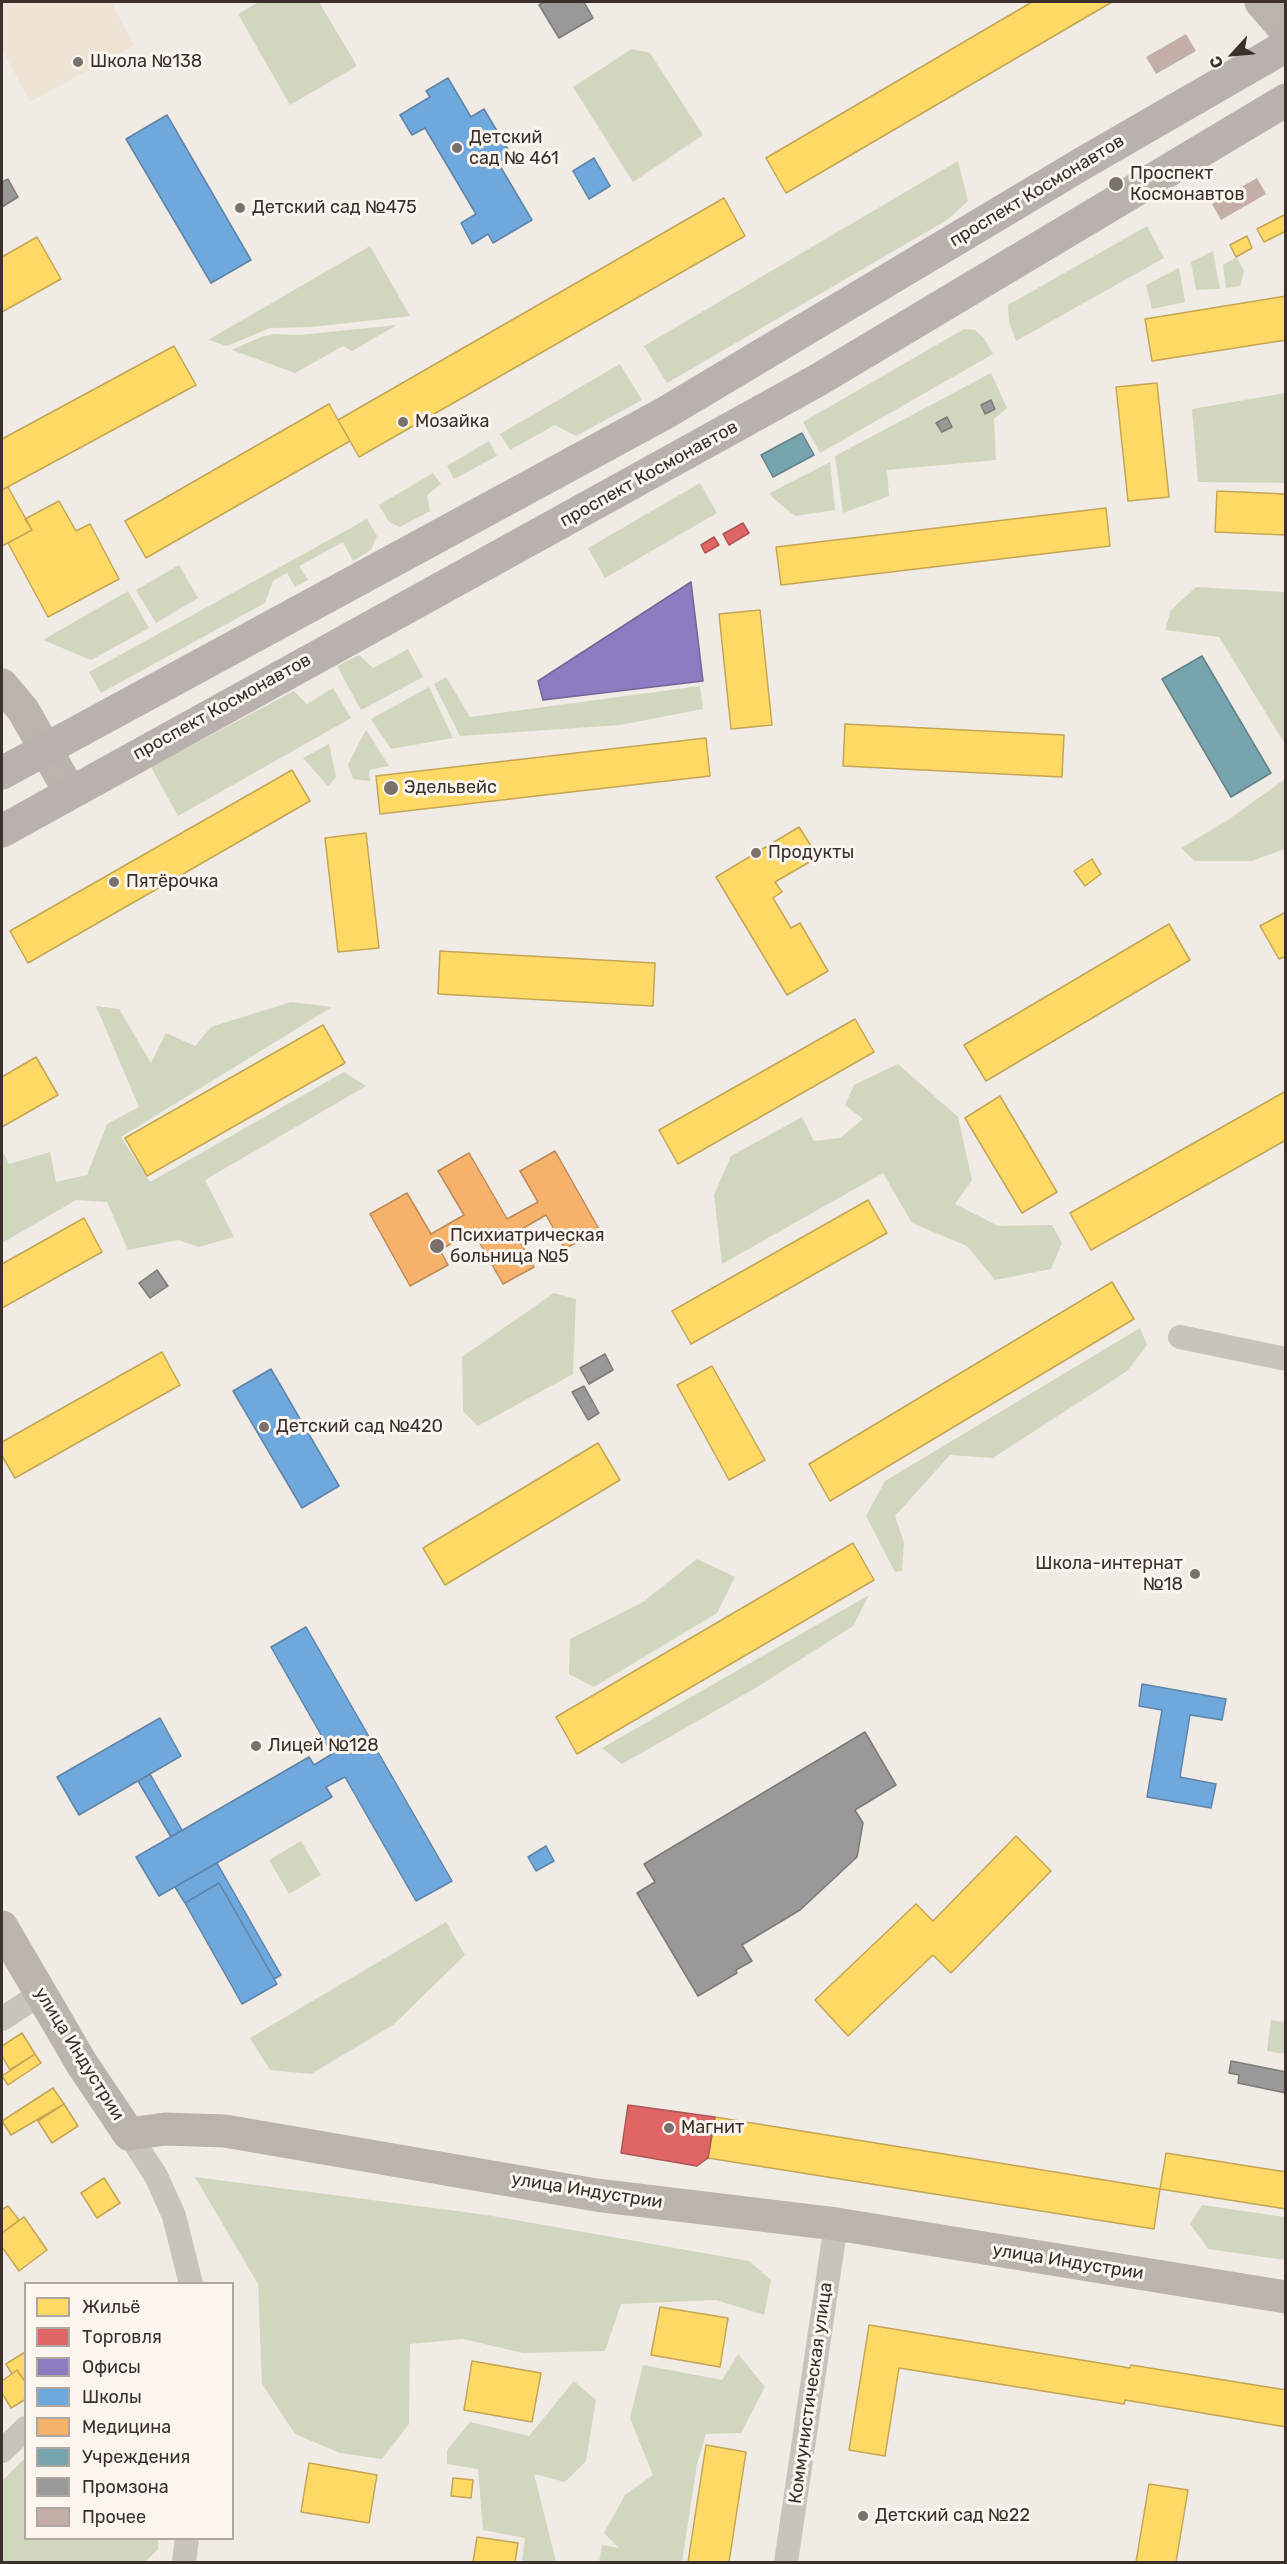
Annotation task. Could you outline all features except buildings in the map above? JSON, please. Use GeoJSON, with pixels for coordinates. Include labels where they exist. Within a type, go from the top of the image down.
{"type":"FeatureCollection","features":[{"type":"Feature","properties":{"kind":"main road","name":"проспект Космонавтов"},"geometry":{"type":"LineString","coordinates":[[2,773],[664,412],[1085,162],[1286,46]]}},
{"type":"Feature","properties":{"kind":"main road","name":"проспект Космонавтов"},"geometry":{"type":"LineString","coordinates":[[2,831],[818,380],[1286,99]]}},
{"type":"Feature","properties":{"kind":"street"},"geometry":{"type":"LineString","coordinates":[[1261,2],[1286,31]]}},
{"type":"Feature","properties":{"kind":"street"},"geometry":{"type":"LineString","coordinates":[[2,685],[23,710],[70,792]]}},
{"type":"Feature","properties":{"kind":"street"},"geometry":{"type":"LineString","coordinates":[[1180,1337],[1286,1359]]}},
{"type":"Feature","properties":{"kind":"street","name":"улица Индустрии"},"geometry":{"type":"LineString","coordinates":[[2,1927],[82,2064],[129,2134],[165,2129],[225,2131],[596,2195],[836,2224],[1286,2297]]}},
{"type":"Feature","properties":{"kind":"street"},"geometry":{"type":"LineString","coordinates":[[2,2019],[40,1994]]}},
{"type":"Feature","properties":{"kind":"street"},"geometry":{"type":"LineString","coordinates":[[129,2134],[156,2176],[174,2216],[191,2282]]}},
{"type":"Feature","properties":{"kind":"street","name":"Коммунистическая улица"},"geometry":{"type":"LineString","coordinates":[[786,2562],[836,2224]]}},
{"type":"Feature","properties":{"kind":"street"},"geometry":{"type":"LineString","coordinates":[[2,2451],[24,2430]]}},
{"type":"Feature","properties":{"kind":"street"},"geometry":{"type":"LineString","coordinates":[[184,2562],[187,2540]]}},
{"type":"Feature","properties":{"kind":"green space"},"geometry":{"type":"Polygon","coordinates":[[[259,2],[319,2],[357,66],[290,105],[238,14],[259,2]]]}},
{"type":"Feature","properties":{"kind":"green space"},"geometry":{"type":"Polygon","coordinates":[[[632,49],[650,53],[703,135],[633,182],[573,87],[632,49]]]}},
{"type":"Feature","properties":{"kind":"green space"},"geometry":{"type":"Polygon","coordinates":[[[958,161],[968,201],[947,220],[667,383],[644,346],[958,161]]]}},
{"type":"Feature","properties":{"kind":"green space"},"geometry":{"type":"Polygon","coordinates":[[[1147,226],[1164,258],[1016,341],[1009,322],[1008,305],[1147,226]]]}},
{"type":"Feature","properties":{"kind":"green space"},"geometry":{"type":"Polygon","coordinates":[[[370,246],[410,316],[311,327],[270,328],[227,346],[208,340],[370,246]]]}},
{"type":"Feature","properties":{"kind":"green space"},"geometry":{"type":"Polygon","coordinates":[[[1213,251],[1220,289],[1196,290],[1191,262],[1213,251]]]}},
{"type":"Feature","properties":{"kind":"green space"},"geometry":{"type":"Polygon","coordinates":[[[1237,257],[1244,271],[1240,286],[1226,288],[1223,265],[1237,257]]]}},
{"type":"Feature","properties":{"kind":"green space"},"geometry":{"type":"Polygon","coordinates":[[[1179,268],[1185,302],[1152,309],[1146,285],[1179,268]]]}},
{"type":"Feature","properties":{"kind":"green space"},"geometry":{"type":"Polygon","coordinates":[[[397,325],[352,351],[343,346],[295,373],[232,350],[261,337],[274,334],[300,335],[397,325]]]}},
{"type":"Feature","properties":{"kind":"green space"},"geometry":{"type":"Polygon","coordinates":[[[964,329],[975,330],[983,337],[993,354],[820,453],[803,422],[964,329]]]}},
{"type":"Feature","properties":{"kind":"green space"},"geometry":{"type":"Polygon","coordinates":[[[620,364],[642,400],[576,436],[555,425],[510,450],[500,434],[620,364]]]}},
{"type":"Feature","properties":{"kind":"green space"},"geometry":{"type":"Polygon","coordinates":[[[991,373],[1007,408],[994,419],[996,460],[887,470],[889,496],[843,513],[835,456],[991,373]]]}},
{"type":"Feature","properties":{"kind":"green space"},"geometry":{"type":"Polygon","coordinates":[[[1285,393],[1285,483],[1198,482],[1192,409],[1285,393]]]}},
{"type":"Feature","properties":{"kind":"green space"},"geometry":{"type":"Polygon","coordinates":[[[489,441],[497,456],[454,479],[447,466],[489,441]]]}},
{"type":"Feature","properties":{"kind":"green space"},"geometry":{"type":"Polygon","coordinates":[[[830,462],[835,510],[795,516],[772,497],[770,493],[830,462]]]}},
{"type":"Feature","properties":{"kind":"green space"},"geometry":{"type":"Polygon","coordinates":[[[433,473],[441,484],[427,495],[430,511],[400,527],[389,522],[379,505],[433,473]]]}},
{"type":"Feature","properties":{"kind":"green space"},"geometry":{"type":"Polygon","coordinates":[[[700,483],[717,513],[605,578],[588,548],[700,483]]]}},
{"type":"Feature","properties":{"kind":"green space"},"geometry":{"type":"Polygon","coordinates":[[[367,519],[377,536],[371,550],[353,561],[343,542],[299,566],[308,580],[295,587],[287,573],[273,581],[265,603],[101,693],[89,672],[367,519]]]}},
{"type":"Feature","properties":{"kind":"green space"},"geometry":{"type":"Polygon","coordinates":[[[179,565],[198,598],[156,623],[136,590],[179,565]]]}},
{"type":"Feature","properties":{"kind":"green space"},"geometry":{"type":"Polygon","coordinates":[[[1196,587],[1285,592],[1285,744],[1219,637],[1165,630],[1171,610],[1196,587]]]}},
{"type":"Feature","properties":{"kind":"green space"},"geometry":{"type":"Polygon","coordinates":[[[128,591],[149,628],[91,660],[43,640],[128,591]]]}},
{"type":"Feature","properties":{"kind":"green space"},"geometry":{"type":"Polygon","coordinates":[[[408,649],[423,677],[361,710],[337,666],[359,655],[373,668],[408,649]]]}},
{"type":"Feature","properties":{"kind":"green space"},"geometry":{"type":"Polygon","coordinates":[[[446,677],[470,717],[700,686],[703,709],[620,725],[460,736],[434,684],[446,677]]]}},
{"type":"Feature","properties":{"kind":"green space"},"geometry":{"type":"Polygon","coordinates":[[[429,687],[453,738],[391,749],[371,719],[429,687]]]}},
{"type":"Feature","properties":{"kind":"green space"},"geometry":{"type":"Polygon","coordinates":[[[333,688],[351,718],[178,816],[151,767],[294,691],[307,704],[333,688]]]}},
{"type":"Feature","properties":{"kind":"green space"},"geometry":{"type":"Polygon","coordinates":[[[366,730],[389,766],[369,770],[370,781],[353,779],[348,764],[366,730]]]}},
{"type":"Feature","properties":{"kind":"green space"},"geometry":{"type":"Polygon","coordinates":[[[329,744],[336,777],[328,786],[303,758],[329,744]]]}},
{"type":"Feature","properties":{"kind":"green space"},"geometry":{"type":"Polygon","coordinates":[[[1285,779],[1285,849],[1251,861],[1195,861],[1181,848],[1228,820],[1285,779]]]}},
{"type":"Feature","properties":{"kind":"green space"},"geometry":{"type":"Polygon","coordinates":[[[291,1002],[332,1007],[121,1137],[150,1182],[344,1072],[366,1086],[205,1180],[234,1237],[199,1247],[178,1240],[128,1250],[107,1202],[76,1200],[2,1243],[2,1150],[9,1164],[50,1152],[56,1182],[87,1175],[107,1124],[139,1107],[96,1006],[119,1009],[151,1063],[166,1033],[195,1046],[211,1027],[291,1002]]]}},
{"type":"Feature","properties":{"kind":"green space"},"geometry":{"type":"Polygon","coordinates":[[[898,1064],[958,1117],[972,1180],[955,1204],[998,1226],[1052,1225],[1062,1243],[1051,1269],[995,1280],[967,1246],[912,1223],[883,1173],[722,1264],[714,1195],[731,1156],[802,1117],[814,1141],[840,1138],[863,1119],[845,1105],[854,1085],[898,1064]]]}},
{"type":"Feature","properties":{"kind":"green space"},"geometry":{"type":"Polygon","coordinates":[[[554,1293],[576,1299],[573,1374],[478,1426],[463,1411],[462,1357],[554,1293]]]}},
{"type":"Feature","properties":{"kind":"green space"},"geometry":{"type":"Polygon","coordinates":[[[1140,1328],[1147,1345],[1127,1371],[993,1458],[950,1455],[895,1516],[904,1543],[902,1571],[895,1572],[866,1516],[885,1481],[1140,1328]]]}},
{"type":"Feature","properties":{"kind":"green space"},"geometry":{"type":"Polygon","coordinates":[[[697,1559],[735,1577],[717,1613],[594,1687],[569,1674],[570,1639],[643,1602],[697,1559]]]}},
{"type":"Feature","properties":{"kind":"green space"},"geometry":{"type":"Polygon","coordinates":[[[869,1595],[853,1626],[759,1686],[622,1764],[602,1748],[869,1595]]]}},
{"type":"Feature","properties":{"kind":"green space"},"geometry":{"type":"Polygon","coordinates":[[[301,1841],[321,1875],[289,1894],[269,1860],[301,1841]]]}},
{"type":"Feature","properties":{"kind":"green space"},"geometry":{"type":"Polygon","coordinates":[[[446,1922],[465,1955],[393,2025],[311,2074],[270,2070],[250,2038],[446,1922]]]}},
{"type":"Feature","properties":{"kind":"green space"},"geometry":{"type":"Polygon","coordinates":[[[1271,2020],[1285,2022],[1285,2054],[1267,2051],[1271,2020]]]}},
{"type":"Feature","properties":{"kind":"green space"},"geometry":{"type":"Polygon","coordinates":[[[195,2177],[487,2215],[749,2261],[771,2280],[764,2315],[716,2300],[621,2304],[605,2351],[523,2353],[463,2339],[410,2344],[409,2424],[382,2459],[340,2453],[295,2434],[262,2384],[258,2284],[195,2177]]]}},
{"type":"Feature","properties":{"kind":"green space"},"geometry":{"type":"Polygon","coordinates":[[[1202,2205],[1285,2217],[1285,2260],[1208,2249],[1190,2224],[1202,2205]]]}},
{"type":"Feature","properties":{"kind":"green space"},"geometry":{"type":"Polygon","coordinates":[[[738,2354],[765,2387],[741,2433],[706,2434],[697,2464],[682,2562],[599,2562],[602,2545],[619,2548],[604,2533],[625,2495],[653,2475],[630,2418],[643,2365],[722,2380],[738,2354]]]}},
{"type":"Feature","properties":{"kind":"green space"},"geometry":{"type":"Polygon","coordinates":[[[574,2381],[596,2400],[586,2461],[565,2482],[534,2474],[556,2562],[522,2562],[525,2538],[483,2530],[478,2469],[447,2464],[447,2450],[470,2422],[529,2436],[574,2381]]]}},
{"type":"Feature","properties":{"kind":"green space"},"geometry":{"type":"Polygon","coordinates":[[[24,2459],[24,2540],[158,2540],[158,2549],[145,2562],[2,2562],[2,2481],[24,2459]]]}},
{"type":"Feature","properties":{"kind":"shaded area"},"geometry":{"type":"Polygon","coordinates":[[[2,2],[111,2],[134,45],[30,102],[2,49],[2,2]]]}},
{"type":"Feature","properties":{"kind":"place","name":"Школа №138"},"geometry":{"type":"Point","coordinates":[78,62]}},
{"type":"Feature","properties":{"kind":"place","name":"Детский сад № 461"},"geometry":{"type":"Point","coordinates":[457,148]}},
{"type":"Feature","properties":{"kind":"place","name":"Проспект Космонавтов"},"geometry":{"type":"Point","coordinates":[1116,184]}},
{"type":"Feature","properties":{"kind":"place","name":"Детский сад №475"},"geometry":{"type":"Point","coordinates":[240,208]}},
{"type":"Feature","properties":{"kind":"place","name":"Мозайка"},"geometry":{"type":"Point","coordinates":[403,422]}},
{"type":"Feature","properties":{"kind":"place","name":"Эдельвейс"},"geometry":{"type":"Point","coordinates":[391,788]}},
{"type":"Feature","properties":{"kind":"place","name":"Продукты"},"geometry":{"type":"Point","coordinates":[756,853]}},
{"type":"Feature","properties":{"kind":"place","name":"Пятёрочка"},"geometry":{"type":"Point","coordinates":[114,882]}},
{"type":"Feature","properties":{"kind":"place","name":"Психиатрическая больница №5"},"geometry":{"type":"Point","coordinates":[437,1246]}},
{"type":"Feature","properties":{"kind":"place","name":"Детский сад №420"},"geometry":{"type":"Point","coordinates":[264,1427]}},
{"type":"Feature","properties":{"kind":"place","name":"Школа-интернат №18"},"geometry":{"type":"Point","coordinates":[1195,1574]}},
{"type":"Feature","properties":{"kind":"place","name":"Лицей №128"},"geometry":{"type":"Point","coordinates":[256,1746]}},
{"type":"Feature","properties":{"kind":"place","name":"Магнит"},"geometry":{"type":"Point","coordinates":[669,2128]}},
{"type":"Feature","properties":{"kind":"place","name":"Детский сад №22"},"geometry":{"type":"Point","coordinates":[863,2516]}}]}
